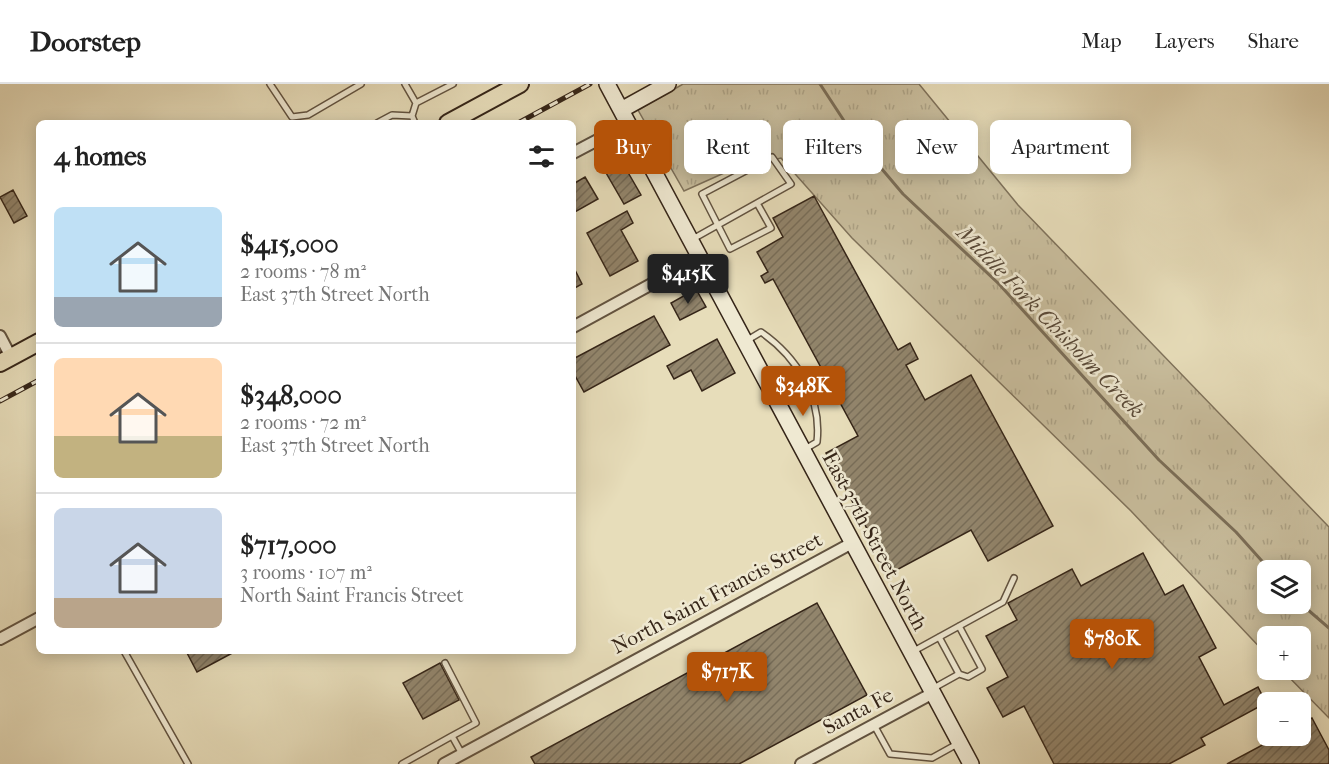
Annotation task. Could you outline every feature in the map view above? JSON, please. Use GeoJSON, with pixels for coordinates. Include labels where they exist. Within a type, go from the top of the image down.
{"type":"FeatureCollection","features":[{"type":"Feature","properties":{"kind":"main road"},"geometry":{"type":"LineString","coordinates":[[453,120],[520,84]]}},
{"type":"Feature","properties":{"kind":"main road","name":"East 37th Street North"},"geometry":{"type":"LineString","coordinates":[[607,84],[626,120]]}},
{"type":"Feature","properties":{"kind":"main road"},"geometry":{"type":"LineString","coordinates":[[621,110],[668,84]]}},
{"type":"Feature","properties":{"kind":"main road","name":"East 37th Street North"},"geometry":{"type":"LineString","coordinates":[[655,174],[971,764]]}},
{"type":"Feature","properties":{"kind":"main road"},"geometry":{"type":"LineString","coordinates":[[5,360],[36,344]]}},
{"type":"Feature","properties":{"kind":"street"},"geometry":{"type":"LineString","coordinates":[[576,151],[594,142]]}},
{"type":"Feature","properties":{"kind":"street"},"geometry":{"type":"LineString","coordinates":[[576,325],[699,258]]}},
{"type":"Feature","properties":{"kind":"street"},"geometry":{"type":"LineString","coordinates":[[0,336],[5,360]]}},
{"type":"Feature","properties":{"kind":"street","name":"North Saint Francis Street"},"geometry":{"type":"LineString","coordinates":[[444,764],[852,543]]}},
{"type":"Feature","properties":{"kind":"street"},"geometry":{"type":"LineString","coordinates":[[0,639],[36,620]]}},
{"type":"Feature","properties":{"kind":"street","name":"Santa Fe"},"geometry":{"type":"LineString","coordinates":[[801,764],[932,691]]}},
{"type":"Feature","properties":{"kind":"lane"},"geometry":{"type":"LineString","coordinates":[[270,84],[292,117],[308,116],[361,84]]}},
{"type":"Feature","properties":{"kind":"lane"},"geometry":{"type":"LineString","coordinates":[[405,84],[416,103]]}},
{"type":"Feature","properties":{"kind":"lane"},"geometry":{"type":"LineString","coordinates":[[414,120],[412,116],[416,103],[453,84]]}},
{"type":"Feature","properties":{"kind":"lane"},"geometry":{"type":"LineString","coordinates":[[383,120],[392,115],[412,116]]}},
{"type":"Feature","properties":{"kind":"lane"},"geometry":{"type":"LineString","coordinates":[[690,240],[718,225],[757,202],[790,184],[772,157],[702,194],[718,225],[730,249],[771,228],[757,202]]}},
{"type":"Feature","properties":{"kind":"lane"},"geometry":{"type":"LineString","coordinates":[[744,342],[761,332],[794,360],[812,395],[819,427],[817,442],[802,450]]}},
{"type":"Feature","properties":{"kind":"lane"},"geometry":{"type":"LineString","coordinates":[[911,652],[1003,602],[1014,578]]}},
{"type":"Feature","properties":{"kind":"lane"},"geometry":{"type":"LineString","coordinates":[[939,637],[959,674],[968,677],[982,669],[959,626]]}},
{"type":"Feature","properties":{"kind":"lane"},"geometry":{"type":"LineString","coordinates":[[126,654],[188,764]]}},
{"type":"Feature","properties":{"kind":"lane"},"geometry":{"type":"LineString","coordinates":[[402,764],[476,723],[445,663]]}},
{"type":"Feature","properties":{"kind":"lane"},"geometry":{"type":"LineString","coordinates":[[932,691],[959,674]]}},
{"type":"Feature","properties":{"kind":"lane"},"geometry":{"type":"LineString","coordinates":[[874,725],[890,754],[932,758],[960,743]]}},
{"type":"Feature","properties":{"kind":"lane"},"geometry":{"type":"LineString","coordinates":[[452,736],[462,754]]}},
{"type":"Feature","properties":{"kind":"green space"},"geometry":{"type":"Polygon","coordinates":[[[683,84],[919,84],[948,120],[895,120],[895,174],[978,174],[978,156],[990,174],[993,174],[1018,205],[1329,527],[1329,718],[1311,700],[1311,692],[1304,692],[1292,680],[1311,680],[1311,626],[1257,626],[1257,644],[1131,511],[852,238],[795,174],[883,174],[883,120],[783,120],[783,160],[781,158],[771,160],[771,120],[684,120],[684,174],[722,174],[684,191],[672,170],[672,120],[644,120],[638,110],[683,84]]]}},
{"type":"Feature","properties":{"kind":"building"},"geometry":{"type":"Polygon","coordinates":[[[607,174],[629,174],[641,195],[624,204],[607,174]]]}},
{"type":"Feature","properties":{"kind":"building"},"geometry":{"type":"Polygon","coordinates":[[[585,177],[598,199],[576,211],[576,182],[585,177]]]}},
{"type":"Feature","properties":{"kind":"building"},"geometry":{"type":"Polygon","coordinates":[[[13,190],[27,216],[14,223],[0,197],[13,190]]]}},
{"type":"Feature","properties":{"kind":"building"},"geometry":{"type":"Polygon","coordinates":[[[814,196],[898,350],[910,343],[918,359],[906,365],[925,400],[971,375],[1053,526],[988,561],[971,530],[891,573],[826,453],[858,436],[773,279],[765,283],[761,276],[768,272],[757,252],[783,237],[773,218],[814,196]]]}},
{"type":"Feature","properties":{"kind":"building"},"geometry":{"type":"Polygon","coordinates":[[[627,211],[633,223],[621,230],[638,261],[610,276],[587,233],[627,211]]]}},
{"type":"Feature","properties":{"kind":"building"},"geometry":{"type":"Polygon","coordinates":[[[576,272],[582,284],[576,287],[576,272]]]}},
{"type":"Feature","properties":{"kind":"building"},"geometry":{"type":"Polygon","coordinates":[[[696,289],[706,307],[680,320],[671,303],[696,289]]]}},
{"type":"Feature","properties":{"kind":"building"},"geometry":{"type":"Polygon","coordinates":[[[654,316],[670,345],[584,392],[576,377],[576,357],[654,316]]]}},
{"type":"Feature","properties":{"kind":"building"},"geometry":{"type":"Polygon","coordinates":[[[717,339],[735,373],[702,391],[691,370],[674,379],[667,366],[717,339]]]}},
{"type":"Feature","properties":{"kind":"building"},"geometry":{"type":"Polygon","coordinates":[[[1143,553],[1165,595],[1183,585],[1216,648],[1199,657],[1224,705],[1258,687],[1260,692],[1257,692],[1257,708],[1201,738],[1205,745],[1169,764],[1054,764],[1024,706],[1003,717],[987,688],[1008,677],[986,636],[1017,620],[1008,603],[1072,569],[1081,586],[1143,553]]]}},
{"type":"Feature","properties":{"kind":"building"},"geometry":{"type":"Polygon","coordinates":[[[817,603],[867,695],[739,764],[535,764],[531,757],[817,603]]]}},
{"type":"Feature","properties":{"kind":"building"},"geometry":{"type":"Polygon","coordinates":[[[188,654],[230,654],[197,672],[188,654]]]}},
{"type":"Feature","properties":{"kind":"building"},"geometry":{"type":"Polygon","coordinates":[[[440,663],[459,700],[423,719],[403,683],[440,663]]]}},
{"type":"Feature","properties":{"kind":"building"},"geometry":{"type":"Polygon","coordinates":[[[1311,718],[1329,750],[1329,764],[1227,764],[1261,746],[1311,746],[1311,718]]]}},
{"type":"Feature","properties":{"kind":"waterway","name":"Middle Fork Chisholm Creek"},"geometry":{"type":"LineString","coordinates":[[820,84],[854,136],[903,194],[999,284],[1159,460],[1236,532],[1261,560]]}},
{"type":"Feature","properties":{"kind":"waterway","name":"Middle Fork Chisholm Creek"},"geometry":{"type":"LineString","coordinates":[[1311,612],[1329,628]]}},
{"type":"Feature","properties":{"kind":"railway"},"geometry":{"type":"LineString","coordinates":[[524,120],[590,84]]}},
{"type":"Feature","properties":{"kind":"railway"},"geometry":{"type":"LineString","coordinates":[[0,401],[36,382]]}}]}
